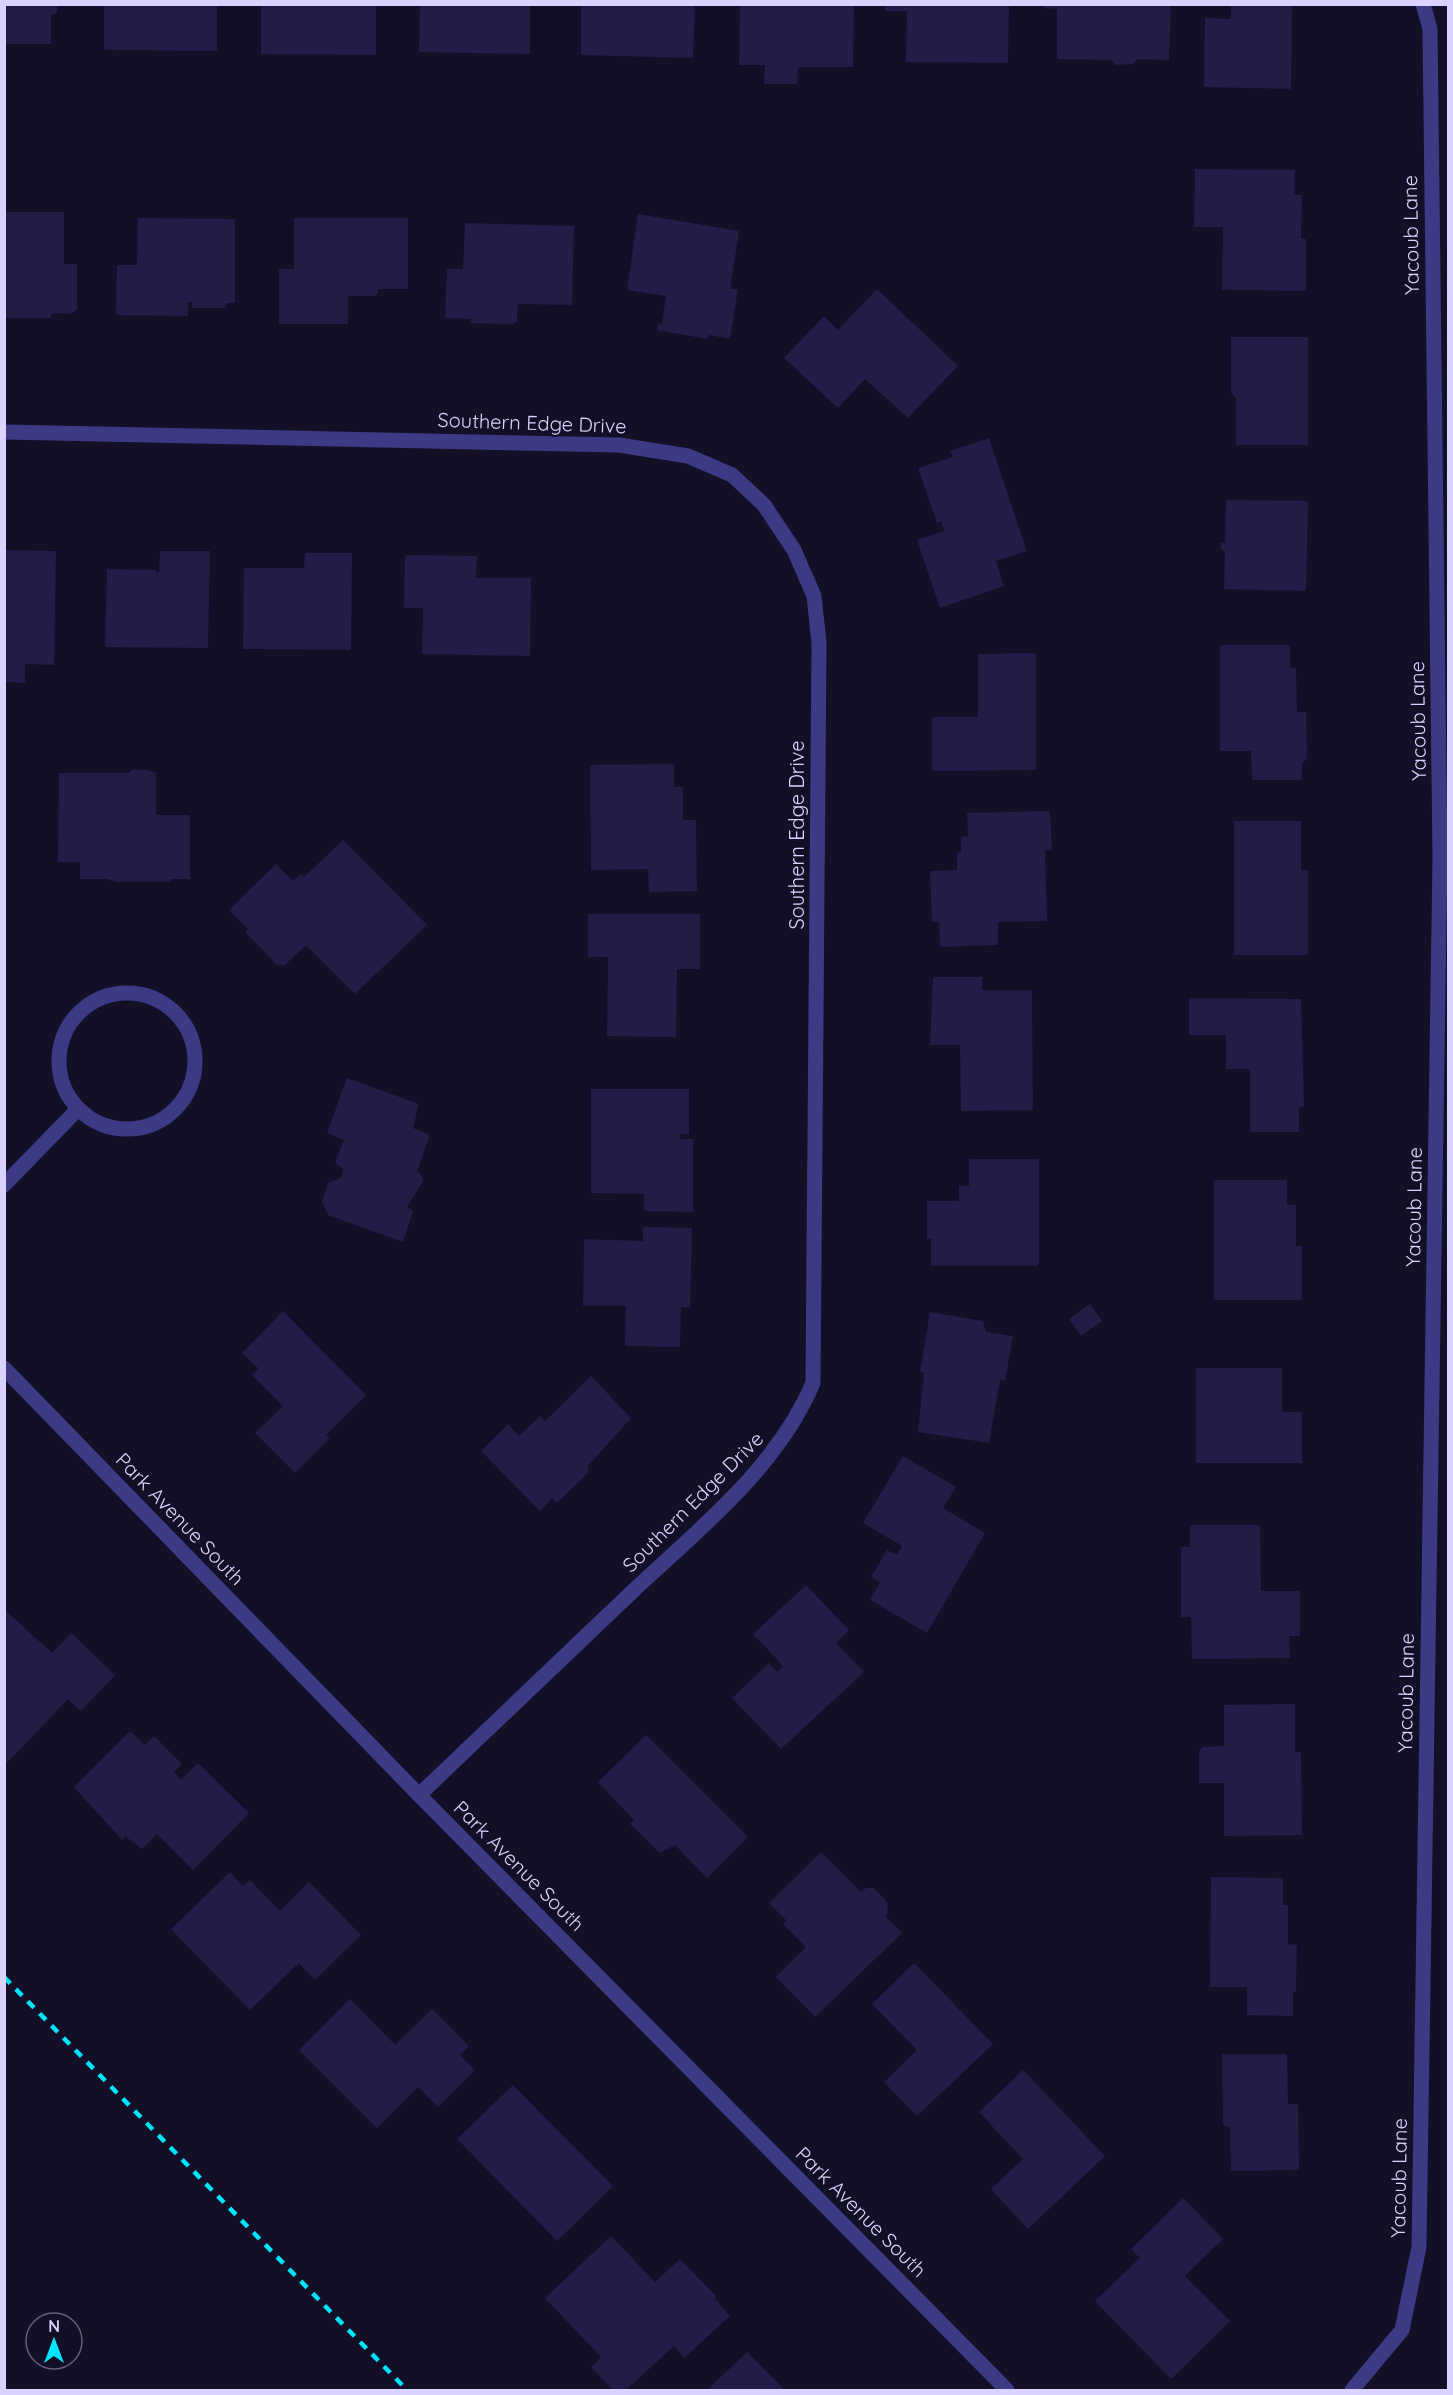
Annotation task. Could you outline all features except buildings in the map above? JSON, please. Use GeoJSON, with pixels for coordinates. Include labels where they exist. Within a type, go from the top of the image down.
{"type":"FeatureCollection","features":[{"type":"Feature","properties":{"kind":"street","name":"Yacoub Lane"},"geometry":{"type":"LineString","coordinates":[[1352,2391],[1402,2330],[1419,2247],[1444,858],[1430,29],[1423,4]]}},
{"type":"Feature","properties":{"kind":"street","name":"Southern Edge Drive"},"geometry":{"type":"LineString","coordinates":[[4,432],[619,445],[688,456],[732,475],[764,505],[794,550],[814,596],[819,655],[813,1383],[800,1413],[782,1442],[719,1510],[419,1795]]}},
{"type":"Feature","properties":{"kind":"street"},"geometry":{"type":"LineString","coordinates":[[124,992],[146,995],[167,1005],[183,1022],[193,1042],[196,1064],[190,1087],[178,1106],[161,1120],[140,1128],[117,1129],[96,1122],[78,1109],[65,1090],[58,1069],[59,1047],[68,1025],[83,1009],[102,997],[124,992]]}},
{"type":"Feature","properties":{"kind":"street"},"geometry":{"type":"LineString","coordinates":[[4,1185],[78,1109]]}},
{"type":"Feature","properties":{"kind":"street","name":"Park Avenue South"},"geometry":{"type":"LineString","coordinates":[[4,1368],[419,1795],[1007,2391]]}},
{"type":"Feature","properties":{"kind":"railway"},"geometry":{"type":"LineString","coordinates":[[4,1977],[407,2390]]}}]}
